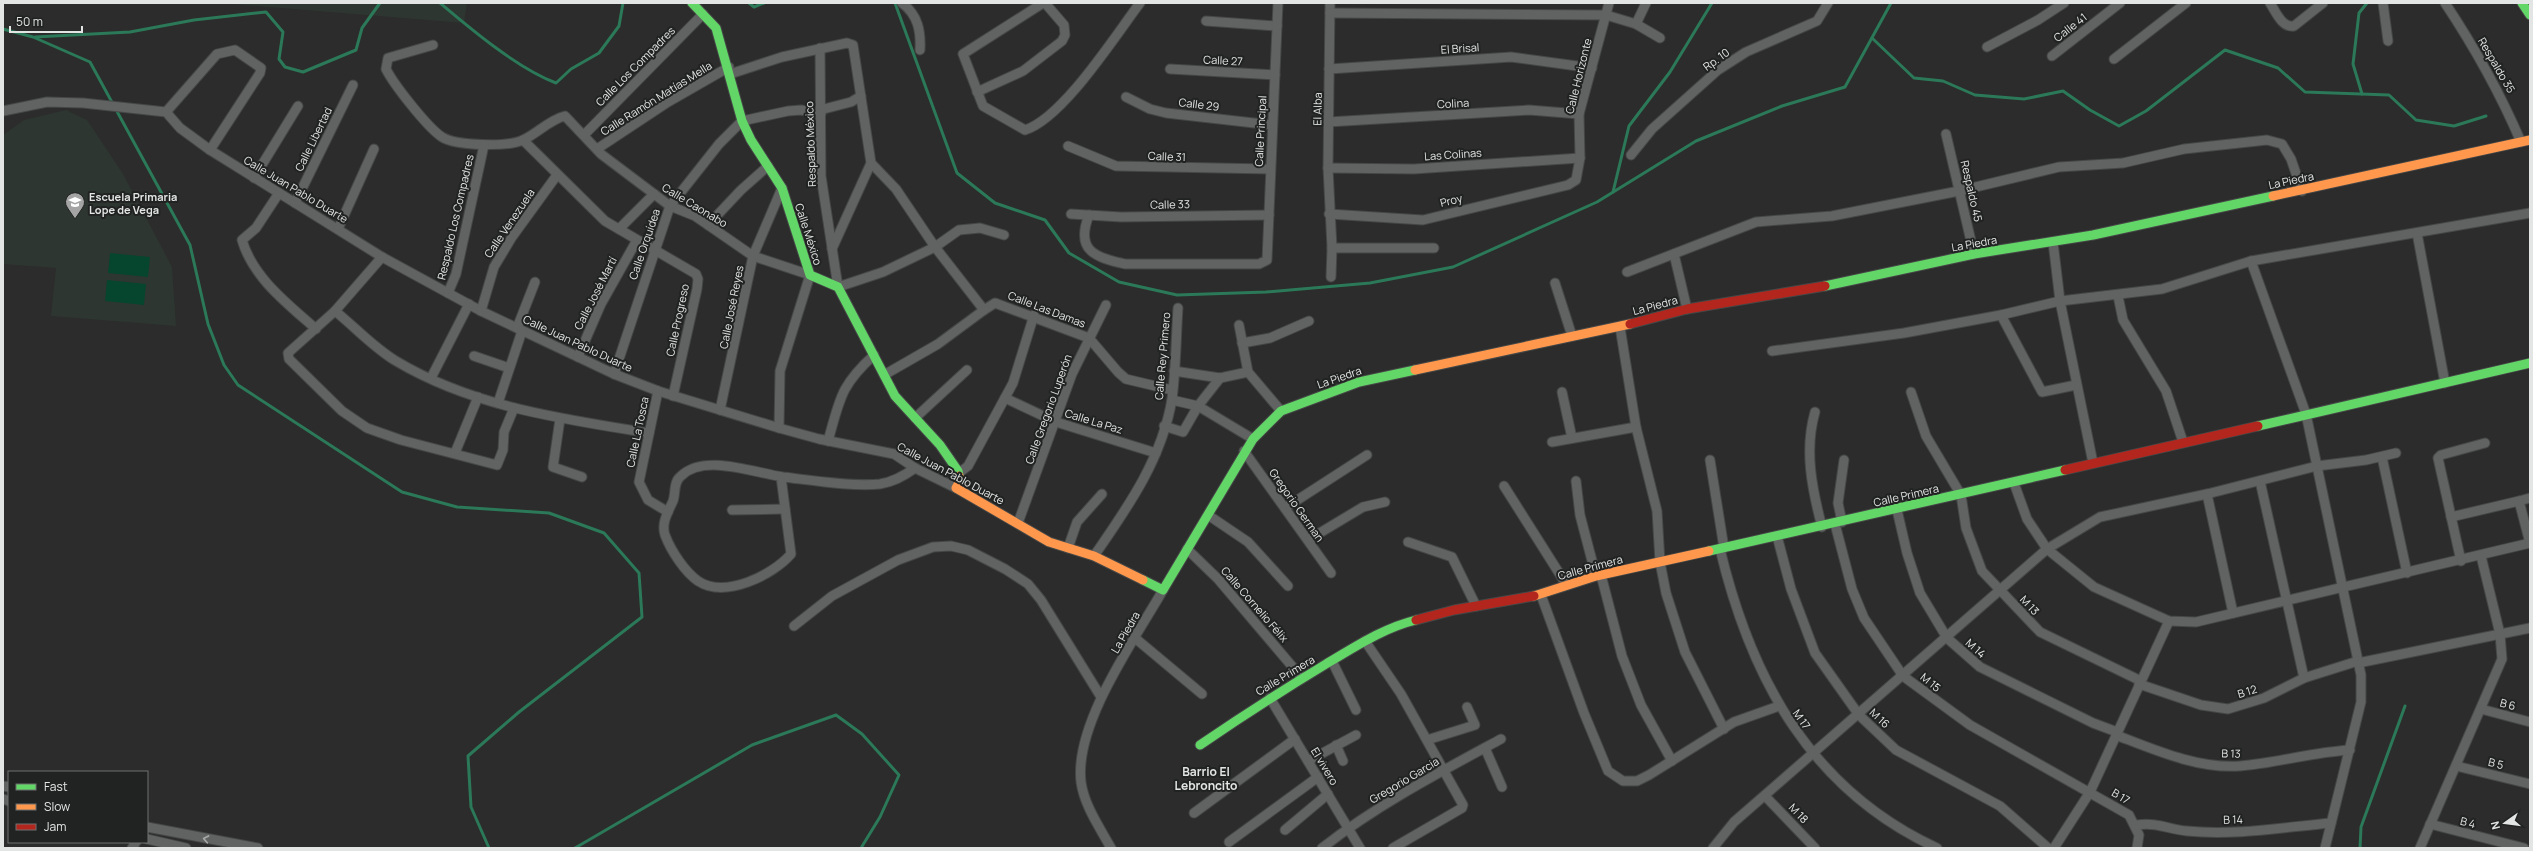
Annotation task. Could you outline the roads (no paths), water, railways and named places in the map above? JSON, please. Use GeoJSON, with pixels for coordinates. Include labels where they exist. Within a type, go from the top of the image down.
{"type":"FeatureCollection","features":[{"type":"Feature","properties":{"kind":"street","name":"Calle México"},"geometry":{"type":"LineString","coordinates":[[692,3],[716,28],[742,121],[782,188],[810,275],[838,287]]}},
{"type":"Feature","properties":{"kind":"street"},"geometry":{"type":"LineString","coordinates":[[902,3],[916,20],[920,33],[920,50]]}},
{"type":"Feature","properties":{"kind":"street"},"geometry":{"type":"LineString","coordinates":[[977,92],[1023,71],[1062,41],[1065,35],[1064,25],[1044,3],[962,54],[977,92],[983,106],[1025,130],[1037,126],[1074,91],[1140,3]]}},
{"type":"Feature","properties":{"kind":"street","name":"Calle Principal"},"geometry":{"type":"LineString","coordinates":[[1089,215],[1084,228],[1085,244],[1095,256],[1107,260],[1125,264],[1259,264],[1267,260],[1278,3]]}},
{"type":"Feature","properties":{"kind":"street","name":"El Alba"},"geometry":{"type":"LineString","coordinates":[[1330,3],[1328,168],[1329,214],[1332,248],[1331,277]]}},
{"type":"Feature","properties":{"kind":"street","name":"Calle Horizonte"},"geometry":{"type":"LineString","coordinates":[[1576,180],[1580,158],[1579,114],[1609,3]]}},
{"type":"Feature","properties":{"kind":"street"},"geometry":{"type":"LineString","coordinates":[[1636,24],[1646,3]]}},
{"type":"Feature","properties":{"kind":"street","name":"Rp. 10"},"geometry":{"type":"LineString","coordinates":[[1631,155],[1652,129],[1718,70],[1746,52],[1817,21],[1828,3]]}},
{"type":"Feature","properties":{"kind":"street"},"geometry":{"type":"LineString","coordinates":[[1987,47],[2038,20],[2064,3]]}},
{"type":"Feature","properties":{"kind":"street","name":"Calle 41"},"geometry":{"type":"LineString","coordinates":[[2052,56],[2120,3]]}},
{"type":"Feature","properties":{"kind":"street"},"geometry":{"type":"LineString","coordinates":[[2114,59],[2186,3]]}},
{"type":"Feature","properties":{"kind":"street"},"geometry":{"type":"LineString","coordinates":[[2270,3],[2285,25],[2289,27],[2294,26],[2323,3]]}},
{"type":"Feature","properties":{"kind":"street"},"geometry":{"type":"LineString","coordinates":[[2383,3],[2388,41]]}},
{"type":"Feature","properties":{"kind":"street","name":"Respaldo 35"},"geometry":{"type":"LineString","coordinates":[[2445,3],[2485,66],[2506,106],[2521,142]]}},
{"type":"Feature","properties":{"kind":"street"},"geometry":{"type":"LineString","coordinates":[[2522,3],[2530,16]]}},
{"type":"Feature","properties":{"kind":"street"},"geometry":{"type":"LineString","coordinates":[[1330,13],[1606,15],[1636,24],[1660,38]]}},
{"type":"Feature","properties":{"kind":"street","name":"Calle Los Compadres"},"geometry":{"type":"LineString","coordinates":[[584,135],[703,14]]}},
{"type":"Feature","properties":{"kind":"street"},"geometry":{"type":"LineString","coordinates":[[1206,21],[1277,26]]}},
{"type":"Feature","properties":{"kind":"street","name":"Calle Ramón Matías Mella"},"geometry":{"type":"LineString","coordinates":[[597,149],[668,102],[729,71],[820,48],[847,43],[853,45],[862,96]]}},
{"type":"Feature","properties":{"kind":"street"},"geometry":{"type":"LineString","coordinates":[[433,45],[388,58],[386,69],[403,95],[443,138],[484,145],[504,145],[523,140]]}},
{"type":"Feature","properties":{"kind":"street","name":"Respaldo México"},"geometry":{"type":"LineString","coordinates":[[820,48],[821,176],[838,287]]}},
{"type":"Feature","properties":{"kind":"street"},"geometry":{"type":"LineString","coordinates":[[3,111],[47,102],[83,103],[166,112],[217,54],[235,50],[261,68],[260,73],[210,150]]}},
{"type":"Feature","properties":{"kind":"street","name":"El Brisal"},"geometry":{"type":"LineString","coordinates":[[1329,69],[1511,57],[1592,68]]}},
{"type":"Feature","properties":{"kind":"street","name":"Calle 27"},"geometry":{"type":"LineString","coordinates":[[1170,68],[1275,75]]}},
{"type":"Feature","properties":{"kind":"street","name":"Calle Libertad"},"geometry":{"type":"LineString","coordinates":[[295,203],[353,85]]}},
{"type":"Feature","properties":{"kind":"street"},"geometry":{"type":"LineString","coordinates":[[742,121],[788,111],[801,110],[820,112],[845,104],[862,96],[871,164],[832,249]]}},
{"type":"Feature","properties":{"kind":"street","name":"Calle 29"},"geometry":{"type":"LineString","coordinates":[[1126,97],[1150,109],[1166,113],[1272,125]]}},
{"type":"Feature","properties":{"kind":"street"},"geometry":{"type":"LineString","coordinates":[[254,178],[298,106]]}},
{"type":"Feature","properties":{"kind":"street","name":"Colina"},"geometry":{"type":"LineString","coordinates":[[1328,122],[1529,110],[1579,114]]}},
{"type":"Feature","properties":{"kind":"street","name":"Calle Juan Pablo Duarte"},"geometry":{"type":"LineString","coordinates":[[166,112],[180,128],[210,150],[254,178],[382,257],[481,311],[614,374],[658,391],[779,428],[828,441],[894,454],[915,468],[956,488],[1049,542],[1094,556],[1163,590]]}},
{"type":"Feature","properties":{"kind":"street","name":"Calle Caonabo"},"geometry":{"type":"LineString","coordinates":[[523,140],[557,118],[565,116],[597,149],[670,206],[694,216],[753,256],[810,275]]}},
{"type":"Feature","properties":{"kind":"street","name":"Calle Orquídea"},"geometry":{"type":"LineString","coordinates":[[614,374],[654,249],[670,206],[719,144],[742,121]]}},
{"type":"Feature","properties":{"kind":"street","name":"Respaldo 45"},"geometry":{"type":"LineString","coordinates":[[1946,134],[1974,254]]}},
{"type":"Feature","properties":{"kind":"street","name":"Calle Progreso"},"geometry":{"type":"LineString","coordinates":[[523,140],[605,221],[696,274],[698,279],[673,396]]}},
{"type":"Feature","properties":{"kind":"street"},"geometry":{"type":"LineString","coordinates":[[1627,272],[1756,222],[1832,216],[1959,191],[2059,167],[2123,162],[2184,149],[2266,140],[2282,144],[2291,159],[2302,190]]}},
{"type":"Feature","properties":{"kind":"street","name":"La Piedra"},"geometry":{"type":"LineString","coordinates":[[1111,848],[1090,809],[1081,781],[1083,752],[1101,697],[1244,451],[1253,439],[1282,411],[1359,382],[1620,327],[1687,309],[1793,293],[1974,254],[2093,235],[2530,140]]}},
{"type":"Feature","properties":{"kind":"street","name":"Respaldo Los Compadres"},"geometry":{"type":"LineString","coordinates":[[448,293],[456,274],[484,145]]}},
{"type":"Feature","properties":{"kind":"street","name":"Calle 31"},"geometry":{"type":"LineString","coordinates":[[1068,146],[1116,166],[1270,169]]}},
{"type":"Feature","properties":{"kind":"street"},"geometry":{"type":"LineString","coordinates":[[338,229],[374,149]]}},
{"type":"Feature","properties":{"kind":"street","name":"Las Colinas"},"geometry":{"type":"LineString","coordinates":[[1328,168],[1414,168],[1580,158]]}},
{"type":"Feature","properties":{"kind":"street"},"geometry":{"type":"LineString","coordinates":[[871,164],[896,189],[935,247],[984,310],[938,344],[884,375]]}},
{"type":"Feature","properties":{"kind":"street"},"geometry":{"type":"LineString","coordinates":[[708,225],[741,190],[768,166]]}},
{"type":"Feature","properties":{"kind":"street","name":"Calle Venezuela"},"geometry":{"type":"LineString","coordinates":[[481,311],[494,267],[512,237],[557,175]]}},
{"type":"Feature","properties":{"kind":"street","name":"Proy"},"geometry":{"type":"LineString","coordinates":[[1329,214],[1423,220],[1568,185],[1576,180]]}},
{"type":"Feature","properties":{"kind":"street","name":"Calle José Reyes"},"geometry":{"type":"LineString","coordinates":[[720,410],[753,256],[782,188]]}},
{"type":"Feature","properties":{"kind":"street"},"geometry":{"type":"LineString","coordinates":[[279,193],[256,228],[242,240],[248,255],[265,281],[316,329]]}},
{"type":"Feature","properties":{"kind":"street"},"geometry":{"type":"LineString","coordinates":[[619,229],[654,194]]}},
{"type":"Feature","properties":{"kind":"street","name":"Calle 33"},"geometry":{"type":"LineString","coordinates":[[1071,214],[1121,217],[1269,215]]}},
{"type":"Feature","properties":{"kind":"street"},"geometry":{"type":"LineString","coordinates":[[1772,351],[1854,342],[2001,315],[2060,301],[2118,296],[2162,289],[2251,261],[2529,215]]}},
{"type":"Feature","properties":{"kind":"street"},"geometry":{"type":"LineString","coordinates":[[956,488],[960,481],[959,474],[940,445],[895,396],[838,287],[883,272],[935,247],[959,230],[980,228],[1004,235]]}},
{"type":"Feature","properties":{"kind":"street"},"geometry":{"type":"LineString","coordinates":[[2417,233],[2445,383]]}},
{"type":"Feature","properties":{"kind":"street","name":"Calle José Martí"},"geometry":{"type":"LineString","coordinates":[[578,357],[601,304],[637,240]]}},
{"type":"Feature","properties":{"kind":"street"},"geometry":{"type":"LineString","coordinates":[[2052,242],[2060,301],[2093,463]]}},
{"type":"Feature","properties":{"kind":"street"},"geometry":{"type":"LineString","coordinates":[[1332,248],[1434,248]]}},
{"type":"Feature","properties":{"kind":"street"},"geometry":{"type":"LineString","coordinates":[[1674,254],[1687,309]]}},
{"type":"Feature","properties":{"kind":"street"},"geometry":{"type":"LineString","coordinates":[[382,257],[335,311],[287,356],[342,411],[367,428],[401,440],[497,465],[503,450],[504,432],[514,408]]}},
{"type":"Feature","properties":{"kind":"street"},"geometry":{"type":"LineString","coordinates":[[2251,261],[2306,414],[2358,662],[2362,702],[2325,848]]}},
{"type":"Feature","properties":{"kind":"street"},"geometry":{"type":"LineString","coordinates":[[779,428],[780,371],[810,275]]}},
{"type":"Feature","properties":{"kind":"street"},"geometry":{"type":"LineString","coordinates":[[498,403],[519,329],[535,282]]}},
{"type":"Feature","properties":{"kind":"street"},"geometry":{"type":"LineString","coordinates":[[1555,283],[1572,336]]}},
{"type":"Feature","properties":{"kind":"street"},"geometry":{"type":"LineString","coordinates":[[2118,296],[2123,320],[2166,391],[2183,442]]}},
{"type":"Feature","properties":{"kind":"street","name":"Calle Las Damas"},"geometry":{"type":"LineString","coordinates":[[984,310],[996,303],[1034,315],[1088,338],[1126,379],[1172,390]]}},
{"type":"Feature","properties":{"kind":"street"},"geometry":{"type":"LineString","coordinates":[[431,378],[469,304]]}},
{"type":"Feature","properties":{"kind":"street","name":"Calle Gregorio Luperón"},"geometry":{"type":"LineString","coordinates":[[1018,523],[1056,422],[1072,374],[1088,338],[1106,306]]}},
{"type":"Feature","properties":{"kind":"street","name":"Calle Rey Primero"},"geometry":{"type":"LineString","coordinates":[[1094,556],[1136,496],[1156,454],[1172,400],[1178,308]]}},
{"type":"Feature","properties":{"kind":"street"},"geometry":{"type":"LineString","coordinates":[[335,311],[395,361],[431,378],[478,397],[514,408],[560,419],[649,433]]}},
{"type":"Feature","properties":{"kind":"street"},"geometry":{"type":"LineString","coordinates":[[959,474],[968,466],[1013,383],[1034,315]]}},
{"type":"Feature","properties":{"kind":"street"},"geometry":{"type":"LineString","coordinates":[[2001,315],[2042,392],[2076,385]]}},
{"type":"Feature","properties":{"kind":"street"},"geometry":{"type":"LineString","coordinates":[[1242,343],[1270,338],[1309,321]]}},
{"type":"Feature","properties":{"kind":"street"},"geometry":{"type":"LineString","coordinates":[[1239,325],[1248,372],[1282,411]]}},
{"type":"Feature","properties":{"kind":"street"},"geometry":{"type":"LineString","coordinates":[[1620,327],[1636,427],[1657,511],[1660,562],[1666,593],[1685,652],[1724,729]]}},
{"type":"Feature","properties":{"kind":"street"},"geometry":{"type":"LineString","coordinates":[[828,441],[845,386],[856,371],[874,355]]}},
{"type":"Feature","properties":{"kind":"street"},"geometry":{"type":"LineString","coordinates":[[474,356],[509,368]]}},
{"type":"Feature","properties":{"kind":"street","name":"Calle Primera"},"geometry":{"type":"LineString","coordinates":[[1200,745],[1302,678],[1365,641],[1413,619],[1541,595],[1566,584],[1599,575],[1897,510],[2183,442],[2530,363]]}},
{"type":"Feature","properties":{"kind":"street"},"geometry":{"type":"LineString","coordinates":[[915,418],[967,370]]}},
{"type":"Feature","properties":{"kind":"street"},"geometry":{"type":"LineString","coordinates":[[1174,371],[1220,378],[1248,372]]}},
{"type":"Feature","properties":{"kind":"street"},"geometry":{"type":"LineString","coordinates":[[1164,426],[1183,432],[1198,406],[1220,378]]}},
{"type":"Feature","properties":{"kind":"street","name":"Calle La Tosca"},"geometry":{"type":"LineString","coordinates":[[658,391],[640,482],[648,500],[668,512]]}},
{"type":"Feature","properties":{"kind":"street"},"geometry":{"type":"LineString","coordinates":[[1562,392],[1572,438]]}},
{"type":"Feature","properties":{"kind":"street"},"geometry":{"type":"LineString","coordinates":[[1911,392],[1926,436],[1961,495]]}},
{"type":"Feature","properties":{"kind":"street"},"geometry":{"type":"LineString","coordinates":[[455,453],[478,397]]}},
{"type":"Feature","properties":{"kind":"street","name":"Calle La Paz"},"geometry":{"type":"LineString","coordinates":[[1005,398],[1056,422],[1156,454]]}},
{"type":"Feature","properties":{"kind":"street"},"geometry":{"type":"LineString","coordinates":[[1172,400],[1198,406],[1253,439]]}},
{"type":"Feature","properties":{"kind":"street"},"geometry":{"type":"LineString","coordinates":[[1814,412],[1811,429],[1810,471],[1822,527]]}},
{"type":"Feature","properties":{"kind":"street"},"geometry":{"type":"LineString","coordinates":[[560,419],[553,467],[582,477]]}},
{"type":"Feature","properties":{"kind":"street"},"geometry":{"type":"LineString","coordinates":[[1552,442],[1636,427]]}},
{"type":"Feature","properties":{"kind":"street"},"geometry":{"type":"LineString","coordinates":[[2461,560],[2438,458],[2441,455],[2485,443]]}},
{"type":"Feature","properties":{"kind":"street","name":"Gregorio German"},"geometry":{"type":"LineString","coordinates":[[1244,451],[1331,573]]}},
{"type":"Feature","properties":{"kind":"street"},"geometry":{"type":"LineString","coordinates":[[1713,848],[1734,822],[1947,638],[2047,549],[2100,517],[2206,494],[2317,466],[2382,457],[2396,453]]}},
{"type":"Feature","properties":{"kind":"street"},"geometry":{"type":"LineString","coordinates":[[1285,508],[1367,455]]}},
{"type":"Feature","properties":{"kind":"street"},"geometry":{"type":"LineString","coordinates":[[2382,457],[2407,573]]}},
{"type":"Feature","properties":{"kind":"street","name":"M 17"},"geometry":{"type":"LineString","coordinates":[[1710,460],[1722,549],[1745,637],[1779,706],[1813,754],[1844,788],[1911,836],[1937,848]]}},
{"type":"Feature","properties":{"kind":"street","name":"M 15"},"geometry":{"type":"LineString","coordinates":[[1844,460],[1838,503],[1839,523],[1852,588],[1864,618],[1903,676],[1970,725],[2090,792]]}},
{"type":"Feature","properties":{"kind":"street"},"geometry":{"type":"LineString","coordinates":[[781,477],[790,554],[781,566],[749,582],[722,586],[701,583],[684,566],[665,535],[664,520],[680,476],[693,468],[717,465],[781,477],[879,484],[901,478],[915,468]]}},
{"type":"Feature","properties":{"kind":"street"},"geometry":{"type":"LineString","coordinates":[[1576,481],[1580,515],[1622,656],[1641,705],[1672,761]]}},
{"type":"Feature","properties":{"kind":"street"},"geometry":{"type":"LineString","coordinates":[[2260,481],[2304,678]]}},
{"type":"Feature","properties":{"kind":"street"},"geometry":{"type":"LineString","coordinates":[[2014,483],[2027,519],[2047,549],[2094,587],[2169,621],[2196,622],[2481,556],[2530,543],[2519,501]]}},
{"type":"Feature","properties":{"kind":"street"},"geometry":{"type":"LineString","coordinates":[[1504,486],[1566,584]]}},
{"type":"Feature","properties":{"kind":"street"},"geometry":{"type":"LineString","coordinates":[[1068,548],[1078,522],[1102,494]]}},
{"type":"Feature","properties":{"kind":"street"},"geometry":{"type":"LineString","coordinates":[[2206,494],[2233,613]]}},
{"type":"Feature","properties":{"kind":"street","name":"M 13"},"geometry":{"type":"LineString","coordinates":[[1961,495],[1966,528],[1982,571],[2000,590],[2040,632],[2140,683]]}},
{"type":"Feature","properties":{"kind":"street"},"geometry":{"type":"LineString","coordinates":[[2451,517],[2530,498]]}},
{"type":"Feature","properties":{"kind":"street"},"geometry":{"type":"LineString","coordinates":[[1308,540],[1363,507],[1385,502]]}},
{"type":"Feature","properties":{"kind":"street"},"geometry":{"type":"LineString","coordinates":[[732,510],[785,509]]}},
{"type":"Feature","properties":{"kind":"street","name":"M 14"},"geometry":{"type":"LineString","coordinates":[[1897,510],[1907,553],[1920,593],[1947,638],[1980,667],[2116,734]]}},
{"type":"Feature","properties":{"kind":"street"},"geometry":{"type":"LineString","coordinates":[[1208,515],[1248,542],[1288,586]]}},
{"type":"Feature","properties":{"kind":"street","name":"M 16"},"geometry":{"type":"LineString","coordinates":[[1778,536],[1790,589],[1815,653],[1859,714],[1896,750],[2000,806],[2048,848]]}},
{"type":"Feature","properties":{"kind":"street"},"geometry":{"type":"LineString","coordinates":[[1408,542],[1452,557],[1476,606]]}},
{"type":"Feature","properties":{"kind":"street"},"geometry":{"type":"LineString","coordinates":[[794,626],[832,596],[898,560],[933,547],[951,546],[968,550],[993,562],[1018,575],[1028,584],[1045,606],[1101,697]]}},
{"type":"Feature","properties":{"kind":"street","name":"Calle Cornelio Félix"},"geometry":{"type":"LineString","coordinates":[[1187,549],[1218,579],[1302,678]]}},
{"type":"Feature","properties":{"kind":"street"},"geometry":{"type":"LineString","coordinates":[[2420,848],[2502,659],[2500,634],[2481,556]]}},
{"type":"Feature","properties":{"kind":"street"},"geometry":{"type":"LineString","coordinates":[[1541,595],[1584,713],[1608,771],[1623,781],[1637,781],[1734,722],[1779,706]]}},
{"type":"Feature","properties":{"kind":"street"},"geometry":{"type":"LineString","coordinates":[[2054,848],[2090,792],[2169,621]]}},
{"type":"Feature","properties":{"kind":"street","name":"B 12"},"geometry":{"type":"LineString","coordinates":[[2140,683],[2201,705],[2228,709],[2264,698],[2304,678],[2358,662],[2530,628]]}},
{"type":"Feature","properties":{"kind":"street"},"geometry":{"type":"LineString","coordinates":[[1135,638],[1202,694]]}},
{"type":"Feature","properties":{"kind":"street"},"geometry":{"type":"LineString","coordinates":[[1365,641],[1401,694],[1462,805],[1462,808],[1393,848]]}},
{"type":"Feature","properties":{"kind":"street"},"geometry":{"type":"LineString","coordinates":[[1332,661],[1356,710]]}},
{"type":"Feature","properties":{"kind":"street","name":"El vivero"},"geometry":{"type":"LineString","coordinates":[[1270,698],[1360,848]]}},
{"type":"Feature","properties":{"kind":"street"},"geometry":{"type":"LineString","coordinates":[[1427,740],[1475,725],[1467,707]]}},
{"type":"Feature","properties":{"kind":"street","name":"B 6"},"geometry":{"type":"LineString","coordinates":[[2481,709],[2530,722]]}},
{"type":"Feature","properties":{"kind":"street","name":"B 13"},"geometry":{"type":"LineString","coordinates":[[2116,734],[2181,758],[2201,763],[2240,766],[2324,752],[2350,750]]}},
{"type":"Feature","properties":{"kind":"street"},"geometry":{"type":"LineString","coordinates":[[1308,761],[1356,735]]}},
{"type":"Feature","properties":{"kind":"street"},"geometry":{"type":"LineString","coordinates":[[1194,813],[1295,739]]}},
{"type":"Feature","properties":{"kind":"street","name":"Gregorio Garcia"},"geometry":{"type":"LineString","coordinates":[[1322,848],[1348,828],[1443,771],[1501,739]]}},
{"type":"Feature","properties":{"kind":"street"},"geometry":{"type":"LineString","coordinates":[[1336,745],[1343,761]]}},
{"type":"Feature","properties":{"kind":"street"},"geometry":{"type":"LineString","coordinates":[[1485,748],[1502,787]]}},
{"type":"Feature","properties":{"kind":"street","name":"B 5"},"geometry":{"type":"LineString","coordinates":[[2456,766],[2530,784]]}},
{"type":"Feature","properties":{"kind":"street"},"geometry":{"type":"LineString","coordinates":[[1229,842],[1318,777]]}},
{"type":"Feature","properties":{"kind":"street","name":"B 17"},"geometry":{"type":"LineString","coordinates":[[2090,792],[2129,815],[2136,825]]}},
{"type":"Feature","properties":{"kind":"street"},"geometry":{"type":"LineString","coordinates":[[1285,830],[1328,794]]}},
{"type":"Feature","properties":{"kind":"street","name":"M 18"},"geometry":{"type":"LineString","coordinates":[[1765,796],[1815,848]]}},
{"type":"Feature","properties":{"kind":"street","name":"B 14"},"geometry":{"type":"LineString","coordinates":[[2136,825],[2153,823],[2187,831],[2242,831],[2332,823]]}},
{"type":"Feature","properties":{"kind":"street","name":"B 4"},"geometry":{"type":"LineString","coordinates":[[2430,824],[2524,848]]}},
{"type":"Feature","properties":{"kind":"street"},"geometry":{"type":"LineString","coordinates":[[2136,825],[2139,835],[2137,848]]}},
{"type":"Feature","properties":{"kind":"street"},"geometry":{"type":"LineString","coordinates":[[148,827],[258,848]]}},
{"type":"Feature","properties":{"kind":"street"},"geometry":{"type":"LineString","coordinates":[[148,839],[186,848]]}},
{"type":"Feature","properties":{"kind":"waterway"},"geometry":{"type":"LineString","coordinates":[[35,37],[130,32],[194,20],[266,12],[283,32],[279,59],[285,67],[303,72],[356,50],[362,28],[380,3]]}},
{"type":"Feature","properties":{"kind":"waterway"},"geometry":{"type":"LineString","coordinates":[[440,3],[495,48],[526,68],[556,83],[571,69],[599,53],[619,26],[623,3]]}},
{"type":"Feature","properties":{"kind":"waterway"},"geometry":{"type":"LineString","coordinates":[[749,3],[754,7],[764,3]]}},
{"type":"Feature","properties":{"kind":"waterway"},"geometry":{"type":"LineString","coordinates":[[895,3],[957,173],[995,203],[1045,220],[1069,253],[1119,282],[1177,295],[1266,292],[1370,283],[1453,267],[1597,202],[1696,141],[1782,106],[1845,87],[1891,3]]}},
{"type":"Feature","properties":{"kind":"waterway"},"geometry":{"type":"LineString","coordinates":[[1613,192],[1629,126],[1670,72],[1712,3]]}},
{"type":"Feature","properties":{"kind":"waterway"},"geometry":{"type":"LineString","coordinates":[[2362,94],[2353,64],[2359,13],[2367,3]]}},
{"type":"Feature","properties":{"kind":"waterway"},"geometry":{"type":"LineString","coordinates":[[3,29],[33,37],[90,62],[190,245],[208,324],[224,365],[238,385],[402,492],[457,507],[549,513],[604,533],[639,573],[642,617],[519,712],[468,756],[471,807],[489,848]]}},
{"type":"Feature","properties":{"kind":"waterway"},"geometry":{"type":"LineString","coordinates":[[1872,38],[1914,78],[1943,81],[1975,95],[2024,99],[2063,91],[2090,110],[2119,126],[2146,111],[2225,50],[2278,68],[2305,92],[2389,95],[2416,120],[2454,126],[2486,116]]}},
{"type":"Feature","properties":{"kind":"waterway"},"geometry":{"type":"LineString","coordinates":[[2360,848],[2361,827],[2405,706]]}},
{"type":"Feature","properties":{"kind":"waterway"},"geometry":{"type":"LineString","coordinates":[[575,848],[752,745],[836,715],[862,734],[899,775],[880,817],[861,848]]}},
{"type":"Feature","properties":{"kind":"place","name":"Escuela Primaria Lope de Vega"},"geometry":{"type":"Point","coordinates":[75,219]}},
{"type":"Feature","properties":{"kind":"district","name":"Barrio El Lebroncito"},"geometry":{"type":"Point","coordinates":[1206,778]}}]}
